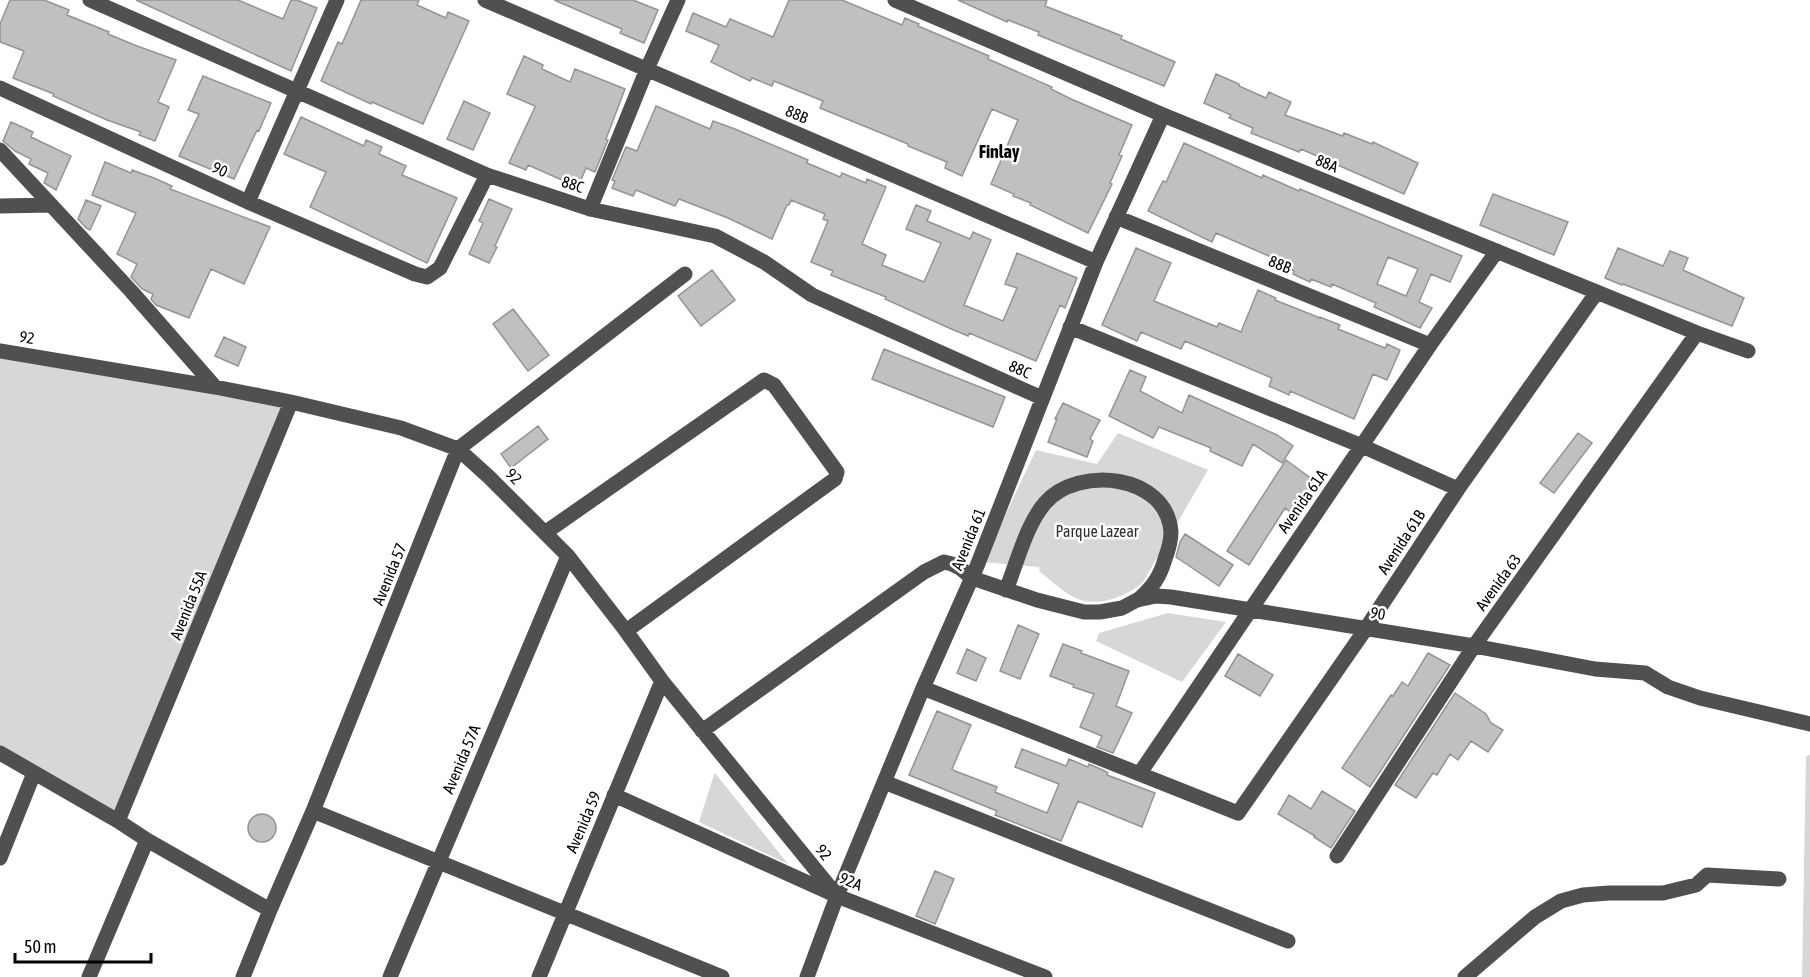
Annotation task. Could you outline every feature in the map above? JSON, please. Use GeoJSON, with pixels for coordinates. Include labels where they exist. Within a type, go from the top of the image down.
{"type":"FeatureCollection","features":[{"type":"Feature","properties":{"kind":"street","name":"88C"},"geometry":{"type":"LineString","coordinates":[[90,0],[487,175],[590,209],[716,236],[764,261],[812,295],[1042,398]]}},
{"type":"Feature","properties":{"kind":"street"},"geometry":{"type":"LineString","coordinates":[[248,202],[338,0]]}},
{"type":"Feature","properties":{"kind":"street","name":"88B"},"geometry":{"type":"LineString","coordinates":[[485,0],[1095,262]]}},
{"type":"Feature","properties":{"kind":"street"},"geometry":{"type":"LineString","coordinates":[[590,209],[678,0]]}},
{"type":"Feature","properties":{"kind":"street","name":"88A"},"geometry":{"type":"LineString","coordinates":[[895,0],[1163,115],[1696,333],[1748,351]]}},
{"type":"Feature","properties":{"kind":"street","name":"90"},"geometry":{"type":"LineString","coordinates":[[0,88],[248,202],[415,274],[427,277],[440,268],[487,175]]}},
{"type":"Feature","properties":{"kind":"street","name":"Avenida 61"},"geometry":{"type":"LineString","coordinates":[[807,977],[837,896],[884,782],[972,578],[1095,262],[1163,115]]}},
{"type":"Feature","properties":{"kind":"street"},"geometry":{"type":"LineString","coordinates":[[0,150],[215,387]]}},
{"type":"Feature","properties":{"kind":"street"},"geometry":{"type":"LineString","coordinates":[[0,206],[51,205]]}},
{"type":"Feature","properties":{"kind":"street","name":"88B"},"geometry":{"type":"LineString","coordinates":[[1116,217],[1430,345]]}},
{"type":"Feature","properties":{"kind":"street","name":"Avenida 61A"},"geometry":{"type":"LineString","coordinates":[[1140,773],[1430,345],[1497,251]]}},
{"type":"Feature","properties":{"kind":"street"},"geometry":{"type":"LineString","coordinates":[[458,449],[685,274]]}},
{"type":"Feature","properties":{"kind":"street","name":"Avenida 61B"},"geometry":{"type":"LineString","coordinates":[[1140,773],[1238,813],[1365,630],[1458,489],[1597,292]]}},
{"type":"Feature","properties":{"kind":"street"},"geometry":{"type":"LineString","coordinates":[[1070,327],[1362,446],[1458,489]]}},
{"type":"Feature","properties":{"kind":"street","name":"Avenida 63"},"geometry":{"type":"LineString","coordinates":[[1337,856],[1474,646],[1696,333]]}},
{"type":"Feature","properties":{"kind":"street","name":"92"},"geometry":{"type":"LineString","coordinates":[[0,351],[291,402],[401,428],[458,449],[546,532],[567,556],[662,681],[837,896]]}},
{"type":"Feature","properties":{"kind":"street"},"geometry":{"type":"LineString","coordinates":[[546,532],[764,380],[774,386],[837,472],[835,479],[626,631]]}},
{"type":"Feature","properties":{"kind":"street","name":"Avenida 55A"},"geometry":{"type":"LineString","coordinates":[[118,821],[291,402]]}},
{"type":"Feature","properties":{"kind":"street","name":"Avenida 57"},"geometry":{"type":"LineString","coordinates":[[243,977],[313,811],[458,449]]}},
{"type":"Feature","properties":{"kind":"street"},"geometry":{"type":"LineString","coordinates":[[1006,590],[1029,529],[1046,501],[1057,492],[1074,484],[1104,479],[1119,481],[1156,498],[1163,507],[1171,532],[1162,570],[1149,590],[1137,600]]}},
{"type":"Feature","properties":{"kind":"street","name":"Avenida 57A"},"geometry":{"type":"LineString","coordinates":[[390,977],[567,556]]}},
{"type":"Feature","properties":{"kind":"street","name":"90"},"geometry":{"type":"LineString","coordinates":[[702,731],[924,572],[944,562],[960,568],[972,578],[1037,600],[1084,612],[1122,608],[1137,600],[1156,596],[1171,597],[1474,646],[1595,669],[1645,674],[1668,687],[1700,698],[1810,724]]}},
{"type":"Feature","properties":{"kind":"street","name":"Avenida 59"},"geometry":{"type":"LineString","coordinates":[[539,977],[662,681]]}},
{"type":"Feature","properties":{"kind":"street"},"geometry":{"type":"LineString","coordinates":[[923,688],[1140,773]]}},
{"type":"Feature","properties":{"kind":"street"},"geometry":{"type":"LineString","coordinates":[[0,753],[270,910]]}},
{"type":"Feature","properties":{"kind":"street"},"geometry":{"type":"LineString","coordinates":[[0,858],[34,773]]}},
{"type":"Feature","properties":{"kind":"street"},"geometry":{"type":"LineString","coordinates":[[884,782],[1288,941]]}},
{"type":"Feature","properties":{"kind":"street","name":"92A"},"geometry":{"type":"LineString","coordinates":[[614,795],[837,896],[1045,977]]}},
{"type":"Feature","properties":{"kind":"street"},"geometry":{"type":"LineString","coordinates":[[313,811],[722,977]]}},
{"type":"Feature","properties":{"kind":"street"},"geometry":{"type":"LineString","coordinates":[[89,977],[147,840]]}},
{"type":"Feature","properties":{"kind":"street"},"geometry":{"type":"LineString","coordinates":[[1466,977],[1535,917],[1561,901],[1583,895],[1663,893],[1696,885],[1707,875],[1779,879]]}},
{"type":"Feature","properties":{"kind":"green space"},"geometry":{"type":"Polygon","coordinates":[[[0,351],[291,402],[118,821],[0,753],[0,351]]]}},
{"type":"Feature","properties":{"kind":"green space","name":"Parque Lazear"},"geometry":{"type":"Polygon","coordinates":[[[1118,433],[1208,470],[1143,582],[1118,597],[1089,602],[1066,593],[1040,572],[1039,567],[983,562],[1036,450],[1097,464],[1118,433]]]}},
{"type":"Feature","properties":{"kind":"green space"},"geometry":{"type":"Polygon","coordinates":[[[1168,613],[1226,622],[1182,682],[1096,641],[1099,633],[1168,613]]]}},
{"type":"Feature","properties":{"kind":"green space"},"geometry":{"type":"Polygon","coordinates":[[[1810,755],[1810,977],[1802,977],[1806,756],[1810,755]]]}},
{"type":"Feature","properties":{"kind":"green space"},"geometry":{"type":"Polygon","coordinates":[[[715,773],[788,864],[699,822],[715,773]]]}},
{"type":"Feature","properties":{"kind":"building"},"geometry":{"type":"Polygon","coordinates":[[[10,0],[44,0],[69,10],[67,15],[109,32],[108,34],[176,60],[158,102],[169,107],[155,141],[139,135],[141,132],[107,120],[53,96],[54,94],[13,78],[24,51],[0,42],[0,24],[10,0]]]}},
{"type":"Feature","properties":{"kind":"building"},"geometry":{"type":"Polygon","coordinates":[[[136,0],[238,0],[283,19],[291,0],[317,8],[291,71],[136,0]]]}},
{"type":"Feature","properties":{"kind":"building"},"geometry":{"type":"Polygon","coordinates":[[[361,0],[419,0],[417,5],[446,18],[448,12],[469,21],[423,124],[321,81],[338,42],[342,44],[361,0]]]}},
{"type":"Feature","properties":{"kind":"building"},"geometry":{"type":"Polygon","coordinates":[[[554,0],[633,0],[658,10],[644,43],[620,33],[622,29],[554,0]]]}},
{"type":"Feature","properties":{"kind":"building"},"geometry":{"type":"Polygon","coordinates":[[[789,0],[842,0],[902,25],[905,18],[919,24],[918,26],[989,56],[988,59],[1052,87],[1051,89],[1071,99],[1132,125],[1119,155],[1122,156],[1110,183],[1112,184],[1088,233],[991,184],[1018,120],[992,109],[962,176],[945,168],[947,162],[820,108],[823,101],[774,81],[772,86],[752,78],[750,81],[711,62],[719,45],[686,31],[693,13],[726,27],[730,19],[773,37],[789,0]]]}},
{"type":"Feature","properties":{"kind":"building"},"geometry":{"type":"Polygon","coordinates":[[[958,0],[1047,0],[1045,6],[1122,36],[1121,39],[1175,62],[1164,86],[958,0]]]}},
{"type":"Feature","properties":{"kind":"building"},"geometry":{"type":"Polygon","coordinates":[[[524,56],[543,65],[542,69],[570,82],[575,69],[625,89],[595,172],[586,168],[578,187],[528,165],[526,170],[509,163],[535,107],[507,94],[524,56]]]}},
{"type":"Feature","properties":{"kind":"building"},"geometry":{"type":"Polygon","coordinates":[[[1216,74],[1266,98],[1269,92],[1291,102],[1285,115],[1343,136],[1344,133],[1372,144],[1373,142],[1418,163],[1404,194],[1301,149],[1299,152],[1251,133],[1253,128],[1229,118],[1231,115],[1204,103],[1216,74]]]}},
{"type":"Feature","properties":{"kind":"building"},"geometry":{"type":"Polygon","coordinates":[[[203,76],[271,103],[234,179],[179,156],[199,114],[188,110],[203,76]]]}},
{"type":"Feature","properties":{"kind":"building"},"geometry":{"type":"Polygon","coordinates":[[[464,101],[490,113],[473,150],[447,139],[464,101]]]}},
{"type":"Feature","properties":{"kind":"building"},"geometry":{"type":"Polygon","coordinates":[[[656,106],[710,129],[713,121],[735,129],[808,160],[807,163],[840,177],[842,173],[866,183],[867,179],[886,187],[862,244],[886,255],[882,265],[924,282],[941,243],[906,229],[916,205],[931,211],[927,221],[970,239],[973,232],[991,240],[964,305],[1003,321],[1017,288],[1005,284],[1017,253],[1077,278],[1065,308],[1060,305],[1036,361],[969,333],[968,336],[949,328],[885,299],[886,297],[831,275],[833,271],[811,262],[828,221],[823,219],[825,214],[791,200],[772,239],[728,218],[679,199],[675,206],[636,190],[633,196],[612,188],[615,181],[612,180],[626,147],[637,151],[656,106]]]}},
{"type":"Feature","properties":{"kind":"building"},"geometry":{"type":"Polygon","coordinates":[[[301,117],[364,146],[366,140],[382,147],[379,154],[406,166],[402,175],[457,198],[427,263],[310,207],[326,172],[284,154],[301,117]]]}},
{"type":"Feature","properties":{"kind":"building"},"geometry":{"type":"Polygon","coordinates":[[[11,122],[33,132],[31,137],[71,156],[56,190],[44,183],[48,173],[29,164],[31,159],[15,151],[3,141],[11,122]]]}},
{"type":"Feature","properties":{"kind":"building"},"geometry":{"type":"Polygon","coordinates":[[[1184,143],[1262,178],[1263,175],[1299,191],[1300,189],[1462,256],[1450,282],[1431,274],[1419,302],[1432,308],[1420,328],[1374,307],[1376,303],[1332,284],[1331,287],[1311,279],[1310,282],[1293,274],[1294,271],[1270,261],[1271,257],[1216,233],[1212,242],[1148,211],[1163,181],[1166,182],[1184,143]],[[1388,257],[1377,284],[1406,296],[1418,269],[1388,257]]]}},
{"type":"Feature","properties":{"kind":"building"},"geometry":{"type":"Polygon","coordinates":[[[105,162],[131,173],[132,170],[154,178],[172,186],[170,189],[270,227],[244,284],[211,269],[189,318],[156,305],[151,299],[153,294],[142,289],[131,277],[137,264],[117,254],[136,213],[92,195],[105,162]]]}},
{"type":"Feature","properties":{"kind":"building"},"geometry":{"type":"Polygon","coordinates":[[[1493,194],[1568,222],[1554,255],[1480,225],[1493,194]]]}},
{"type":"Feature","properties":{"kind":"building"},"geometry":{"type":"Polygon","coordinates":[[[489,199],[512,209],[489,263],[469,254],[483,223],[479,221],[489,199]]]}},
{"type":"Feature","properties":{"kind":"building"},"geometry":{"type":"Polygon","coordinates":[[[86,200],[101,206],[90,230],[78,219],[86,200]]]}},
{"type":"Feature","properties":{"kind":"building"},"geometry":{"type":"Polygon","coordinates":[[[1136,248],[1171,263],[1154,301],[1217,327],[1219,323],[1241,332],[1258,290],[1276,298],[1275,300],[1340,325],[1338,329],[1385,348],[1387,344],[1400,350],[1387,380],[1373,374],[1354,419],[1290,391],[1289,395],[1269,386],[1272,378],[1185,341],[1181,349],[1141,332],[1137,341],[1102,325],[1136,248]]]}},
{"type":"Feature","properties":{"kind":"building"},"geometry":{"type":"Polygon","coordinates":[[[1618,248],[1663,266],[1670,251],[1688,258],[1683,270],[1744,298],[1732,326],[1605,278],[1618,248]]]}},
{"type":"Feature","properties":{"kind":"building"},"geometry":{"type":"Polygon","coordinates":[[[712,270],[735,300],[701,326],[678,296],[712,270]]]}},
{"type":"Feature","properties":{"kind":"building"},"geometry":{"type":"Polygon","coordinates":[[[513,309],[549,355],[528,371],[493,324],[513,309]]]}},
{"type":"Feature","properties":{"kind":"building"},"geometry":{"type":"Polygon","coordinates":[[[224,337],[246,347],[238,366],[215,356],[224,337]]]}},
{"type":"Feature","properties":{"kind":"building"},"geometry":{"type":"Polygon","coordinates":[[[884,349],[1005,397],[993,427],[872,379],[884,349]]]}},
{"type":"Feature","properties":{"kind":"building"},"geometry":{"type":"Polygon","coordinates":[[[1130,370],[1146,377],[1140,391],[1182,413],[1189,395],[1277,435],[1293,446],[1282,463],[1253,444],[1242,466],[1210,451],[1211,448],[1159,427],[1153,438],[1109,416],[1130,370]]]}},
{"type":"Feature","properties":{"kind":"building"},"geometry":{"type":"Polygon","coordinates":[[[1063,403],[1100,420],[1090,439],[1093,441],[1087,457],[1048,442],[1063,403]]]}},
{"type":"Feature","properties":{"kind":"building"},"geometry":{"type":"Polygon","coordinates":[[[538,426],[548,439],[511,468],[501,454],[538,426]]]}},
{"type":"Feature","properties":{"kind":"building"},"geometry":{"type":"Polygon","coordinates":[[[1578,433],[1592,443],[1554,493],[1540,483],[1578,433]]]}},
{"type":"Feature","properties":{"kind":"building"},"geometry":{"type":"Polygon","coordinates":[[[1286,460],[1316,482],[1293,514],[1285,508],[1249,565],[1227,551],[1286,460]]]}},
{"type":"Feature","properties":{"kind":"building"},"geometry":{"type":"Polygon","coordinates":[[[1185,534],[1233,565],[1219,586],[1176,557],[1185,534]]]}},
{"type":"Feature","properties":{"kind":"building"},"geometry":{"type":"Polygon","coordinates":[[[1018,625],[1039,634],[1020,679],[1000,671],[1018,625]]]}},
{"type":"Feature","properties":{"kind":"building"},"geometry":{"type":"Polygon","coordinates":[[[1063,644],[1129,671],[1116,706],[1132,713],[1113,753],[1097,747],[1102,736],[1080,727],[1094,694],[1050,676],[1063,644]]]}},
{"type":"Feature","properties":{"kind":"building"},"geometry":{"type":"Polygon","coordinates":[[[967,649],[986,658],[976,681],[957,673],[967,649]]]}},
{"type":"Feature","properties":{"kind":"building"},"geometry":{"type":"Polygon","coordinates":[[[1428,653],[1450,665],[1370,787],[1342,768],[1391,695],[1393,696],[1402,682],[1408,686],[1428,653]]]}},
{"type":"Feature","properties":{"kind":"building"},"geometry":{"type":"Polygon","coordinates":[[[1238,654],[1273,675],[1260,696],[1225,676],[1238,654]]]}},
{"type":"Feature","properties":{"kind":"building"},"geometry":{"type":"Polygon","coordinates":[[[1455,693],[1486,714],[1491,723],[1503,730],[1488,752],[1471,741],[1458,760],[1450,754],[1437,775],[1433,773],[1416,798],[1395,785],[1455,693]]]}},
{"type":"Feature","properties":{"kind":"building"},"geometry":{"type":"Polygon","coordinates":[[[937,711],[971,725],[952,769],[955,771],[997,787],[995,792],[1047,813],[1059,784],[1015,767],[1022,749],[1066,766],[1069,759],[1088,767],[1089,764],[1105,771],[1107,775],[1155,793],[1142,827],[1078,801],[1061,841],[995,815],[997,811],[909,775],[937,711]]]}},
{"type":"Feature","properties":{"kind":"building"},"geometry":{"type":"Polygon","coordinates":[[[1322,791],[1355,811],[1331,848],[1278,814],[1289,795],[1311,809],[1322,791]]]}},
{"type":"Feature","properties":{"kind":"building"},"geometry":{"type":"Polygon","coordinates":[[[262,814],[272,818],[276,828],[272,838],[262,842],[252,838],[248,828],[252,818],[262,814]]]}},
{"type":"Feature","properties":{"kind":"building"},"geometry":{"type":"Polygon","coordinates":[[[935,871],[954,879],[935,924],[916,916],[935,871]]]}},
{"type":"Feature","properties":{"kind":"district","name":"Finlay"},"geometry":{"type":"Point","coordinates":[999,151]}}]}
